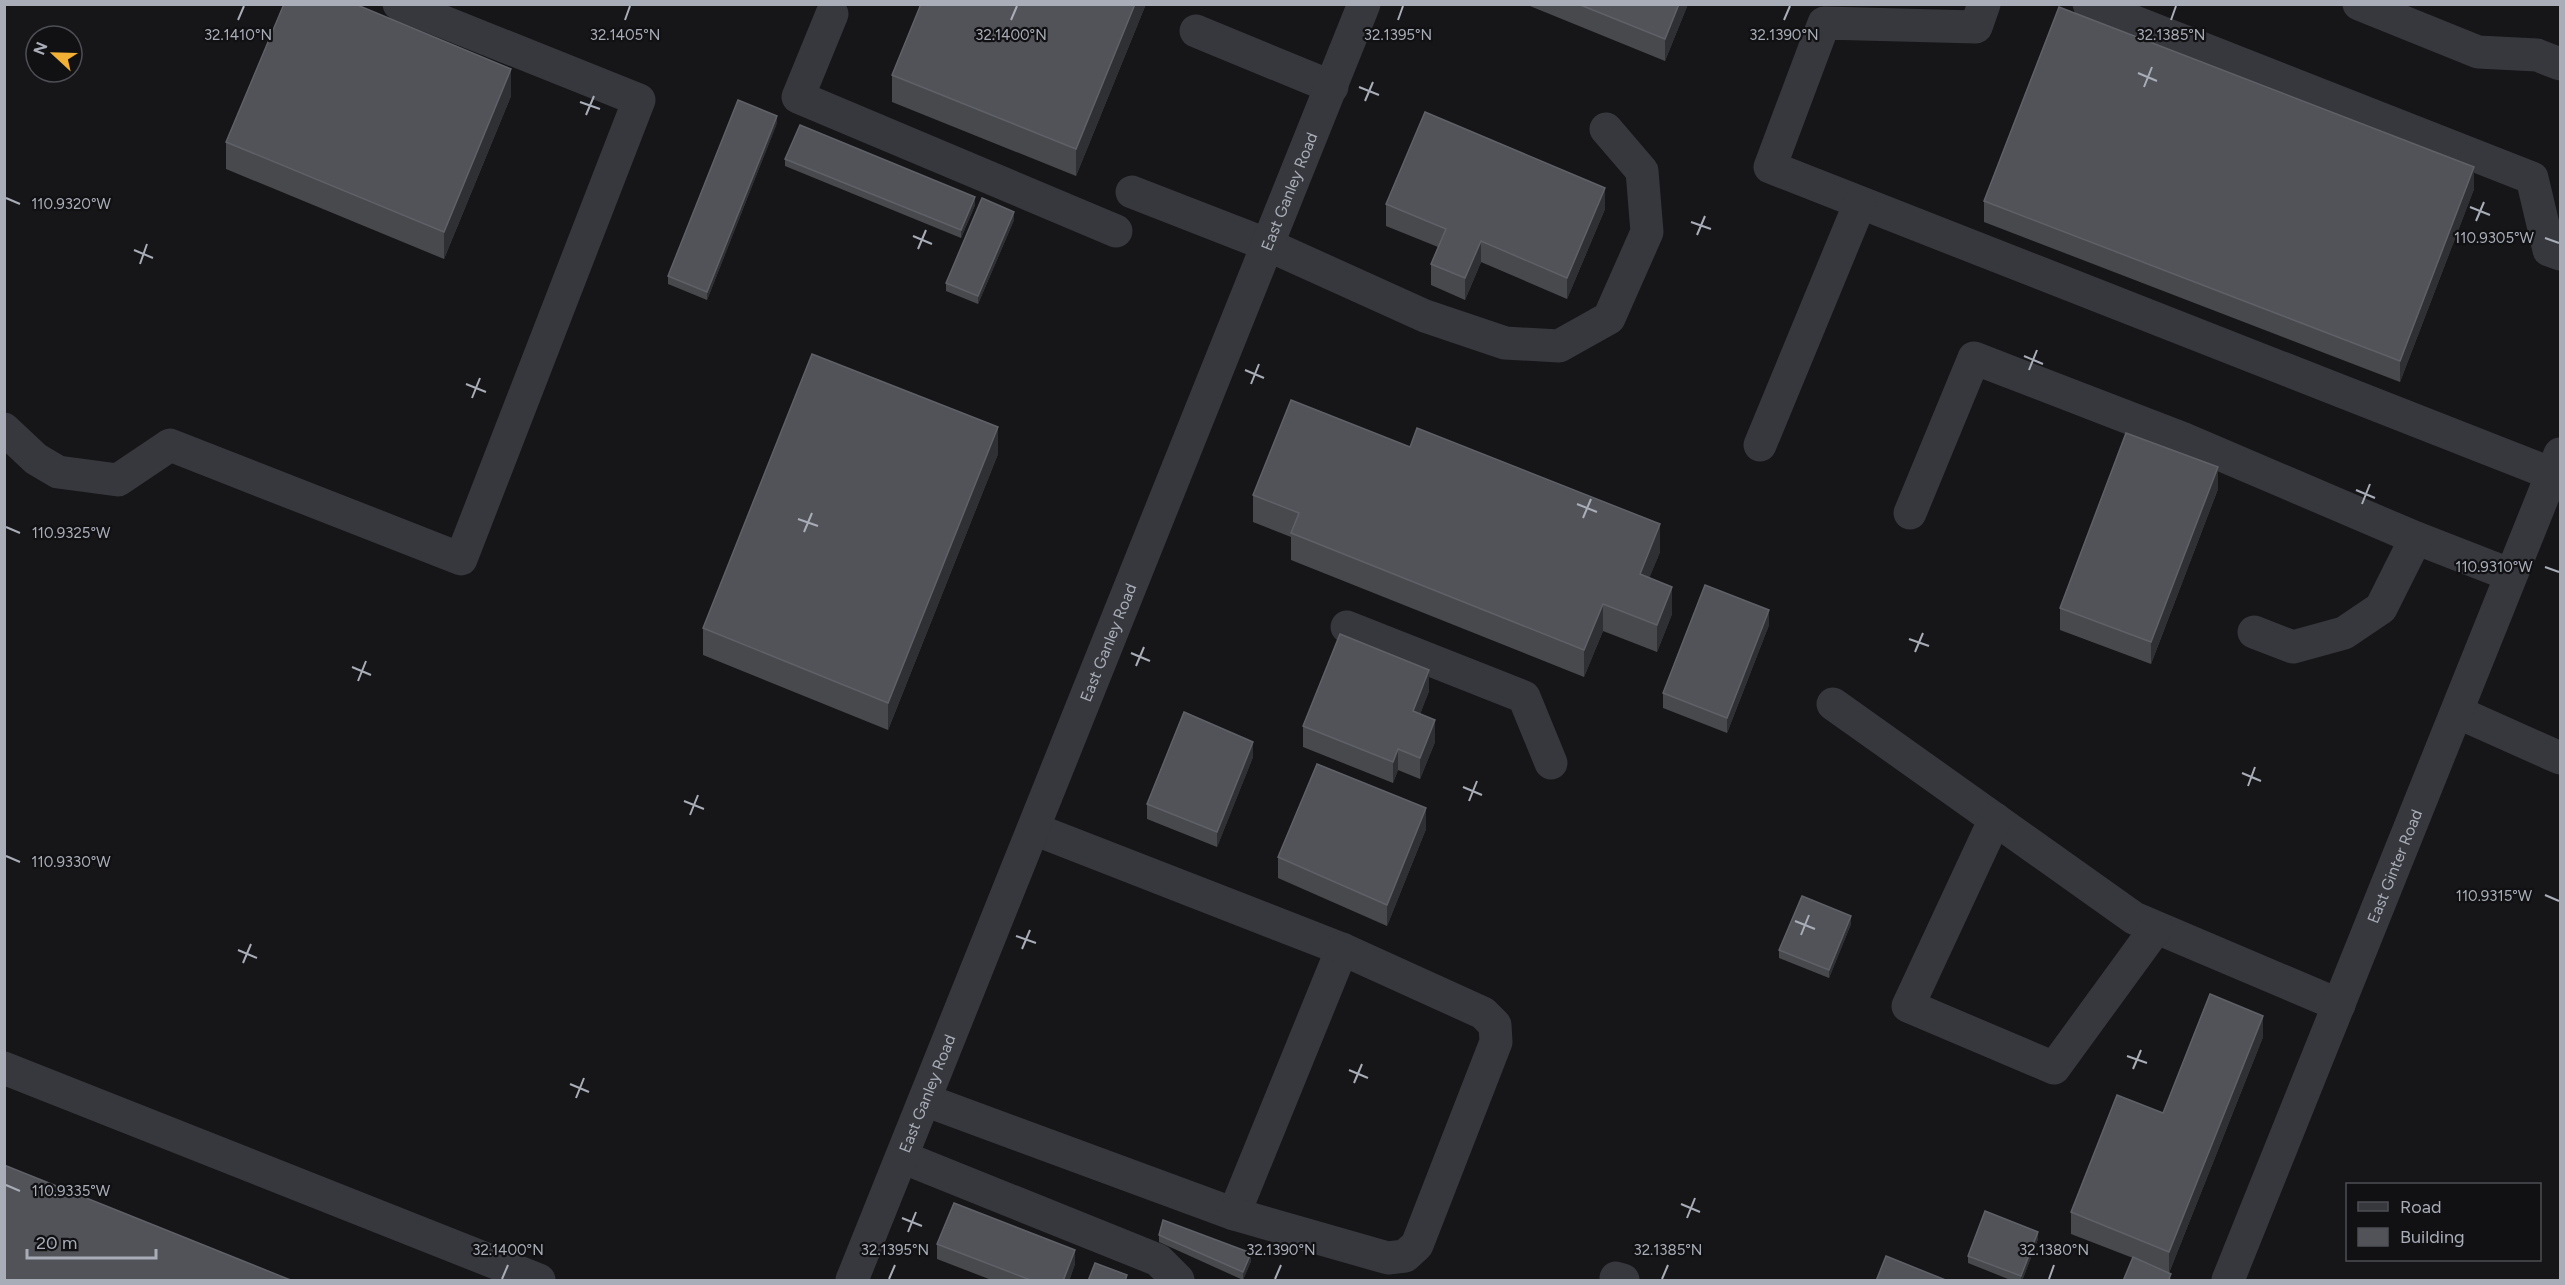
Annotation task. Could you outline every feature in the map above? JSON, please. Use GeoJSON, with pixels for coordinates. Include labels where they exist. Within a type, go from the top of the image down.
{"type":"FeatureCollection","features":[{"type":"Feature","properties":{"kind":"street"},"geometry":{"type":"LineString","coordinates":[[4,429],[36,459],[58,472],[118,480],[170,446],[461,559],[639,100],[399,4]]}},
{"type":"Feature","properties":{"kind":"street","name":"East Ganley Road"},"geometry":{"type":"LineString","coordinates":[[852,1281],[1364,4]]}},
{"type":"Feature","properties":{"kind":"street"},"geometry":{"type":"LineString","coordinates":[[1984,4],[1976,27],[1824,23],[1770,167],[1860,203],[2556,464]]}},
{"type":"Feature","properties":{"kind":"street"},"geometry":{"type":"LineString","coordinates":[[2089,4],[2532,178],[2549,250],[2560,254]]}},
{"type":"Feature","properties":{"kind":"street"},"geometry":{"type":"LineString","coordinates":[[2359,4],[2478,52],[2537,55],[2560,64]]}},
{"type":"Feature","properties":{"kind":"street"},"geometry":{"type":"LineString","coordinates":[[832,14],[798,97],[1116,231]]}},
{"type":"Feature","properties":{"kind":"street"},"geometry":{"type":"LineString","coordinates":[[1196,31],[1332,87]]}},
{"type":"Feature","properties":{"kind":"street"},"geometry":{"type":"LineString","coordinates":[[1132,192],[1268,245],[1425,316],[1505,343],[1559,346],[1609,318],[1647,232],[1642,171],[1606,129]]}},
{"type":"Feature","properties":{"kind":"street"},"geometry":{"type":"LineString","coordinates":[[1760,445],[1860,203]]}},
{"type":"Feature","properties":{"kind":"street"},"geometry":{"type":"LineString","coordinates":[[1910,513],[1974,358],[2184,439],[2416,538],[2511,575]]}},
{"type":"Feature","properties":{"kind":"street","name":"East Ginter Road"},"geometry":{"type":"LineString","coordinates":[[2228,1281],[2556,464]]}},
{"type":"Feature","properties":{"kind":"street"},"geometry":{"type":"LineString","coordinates":[[2254,632],[2293,647],[2344,633],[2381,608],[2416,538]]}},
{"type":"Feature","properties":{"kind":"street"},"geometry":{"type":"LineString","coordinates":[[1347,627],[1524,697],[1551,763]]}},
{"type":"Feature","properties":{"kind":"street"},"geometry":{"type":"LineString","coordinates":[[1833,704],[2134,918],[2339,1005]]}},
{"type":"Feature","properties":{"kind":"street"},"geometry":{"type":"LineString","coordinates":[[2457,712],[2560,758]]}},
{"type":"Feature","properties":{"kind":"street"},"geometry":{"type":"LineString","coordinates":[[1995,819],[1908,1006],[2054,1068],[2156,928]]}},
{"type":"Feature","properties":{"kind":"street"},"geometry":{"type":"LineString","coordinates":[[925,1100],[1234,1214],[1388,1258],[1406,1256],[1417,1245],[1496,1042],[1495,1025],[1483,1013],[1342,949],[1034,829]]}},
{"type":"Feature","properties":{"kind":"street"},"geometry":{"type":"LineString","coordinates":[[1234,1214],[1342,949]]}},
{"type":"Feature","properties":{"kind":"street"},"geometry":{"type":"LineString","coordinates":[[4,1068],[540,1281]]}},
{"type":"Feature","properties":{"kind":"street"},"geometry":{"type":"LineString","coordinates":[[902,1157],[1158,1260],[1178,1281]]}},
{"type":"Feature","properties":{"kind":"building"},"geometry":{"type":"Polygon","coordinates":[[[284,4],[355,4],[511,69],[444,232],[226,142],[284,4]]]}},
{"type":"Feature","properties":{"kind":"building"},"geometry":{"type":"Polygon","coordinates":[[[921,4],[1135,4],[1076,149],[892,75],[921,4]]]}},
{"type":"Feature","properties":{"kind":"building"},"geometry":{"type":"Polygon","coordinates":[[[1578,4],[1679,4],[1665,39],[1578,4]]]}},
{"type":"Feature","properties":{"kind":"building"},"geometry":{"type":"Polygon","coordinates":[[[2059,7],[2474,167],[2400,361],[1984,201],[2059,7]]]}},
{"type":"Feature","properties":{"kind":"building"},"geometry":{"type":"Polygon","coordinates":[[[738,100],[777,116],[707,292],[668,276],[738,100]]]}},
{"type":"Feature","properties":{"kind":"building"},"geometry":{"type":"Polygon","coordinates":[[[1425,112],[1605,188],[1567,278],[1481,241],[1465,278],[1431,264],[1446,229],[1386,204],[1425,112]]]}},
{"type":"Feature","properties":{"kind":"building"},"geometry":{"type":"Polygon","coordinates":[[[800,125],[975,197],[961,230],[785,159],[800,125]]]}},
{"type":"Feature","properties":{"kind":"building"},"geometry":{"type":"Polygon","coordinates":[[[982,198],[1014,212],[978,296],[946,283],[982,198]]]}},
{"type":"Feature","properties":{"kind":"building"},"geometry":{"type":"Polygon","coordinates":[[[812,354],[998,427],[888,703],[703,628],[812,354]]]}},
{"type":"Feature","properties":{"kind":"building"},"geometry":{"type":"Polygon","coordinates":[[[1291,400],[1410,447],[1417,428],[1660,524],[1640,574],[1672,587],[1657,625],[1603,604],[1584,650],[1291,533],[1299,513],[1253,495],[1291,400]]]}},
{"type":"Feature","properties":{"kind":"building"},"geometry":{"type":"Polygon","coordinates":[[[2126,433],[2218,467],[2151,642],[2060,608],[2126,433]]]}},
{"type":"Feature","properties":{"kind":"building"},"geometry":{"type":"Polygon","coordinates":[[[1705,585],[1769,610],[1727,718],[1663,693],[1705,585]]]}},
{"type":"Feature","properties":{"kind":"building"},"geometry":{"type":"Polygon","coordinates":[[[1340,634],[1429,670],[1413,711],[1435,720],[1420,758],[1398,749],[1393,762],[1303,726],[1340,634]]]}},
{"type":"Feature","properties":{"kind":"building"},"geometry":{"type":"Polygon","coordinates":[[[1184,712],[1253,742],[1217,832],[1147,804],[1184,712]]]}},
{"type":"Feature","properties":{"kind":"building"},"geometry":{"type":"Polygon","coordinates":[[[1317,764],[1426,808],[1387,905],[1278,857],[1317,764]]]}},
{"type":"Feature","properties":{"kind":"building"},"geometry":{"type":"Polygon","coordinates":[[[1802,896],[1851,916],[1829,970],[1779,950],[1802,896]]]}},
{"type":"Feature","properties":{"kind":"building"},"geometry":{"type":"Polygon","coordinates":[[[2210,994],[2263,1016],[2169,1252],[2071,1212],[2117,1095],[2163,1113],[2210,994]]]}},
{"type":"Feature","properties":{"kind":"building"},"geometry":{"type":"Polygon","coordinates":[[[4,1165],[293,1281],[4,1281],[4,1165]]]}},
{"type":"Feature","properties":{"kind":"building"},"geometry":{"type":"Polygon","coordinates":[[[954,1203],[1075,1250],[1063,1281],[1033,1281],[937,1244],[954,1203]]]}},
{"type":"Feature","properties":{"kind":"building"},"geometry":{"type":"Polygon","coordinates":[[[1985,1211],[2038,1232],[2021,1276],[1968,1256],[1985,1211]]]}},
{"type":"Feature","properties":{"kind":"building"},"geometry":{"type":"Polygon","coordinates":[[[1163,1220],[1251,1253],[1243,1272],[1159,1235],[1163,1220]]]}},
{"type":"Feature","properties":{"kind":"building"},"geometry":{"type":"Polygon","coordinates":[[[1886,1256],[1948,1281],[1876,1281],[1886,1256]]]}},
{"type":"Feature","properties":{"kind":"building"},"geometry":{"type":"Polygon","coordinates":[[[2133,1257],[2171,1274],[2168,1281],[2123,1281],[2133,1257]]]}},
{"type":"Feature","properties":{"kind":"building"},"geometry":{"type":"Polygon","coordinates":[[[1095,1263],[1127,1275],[1125,1281],[1088,1281],[1095,1263]]]}}]}
